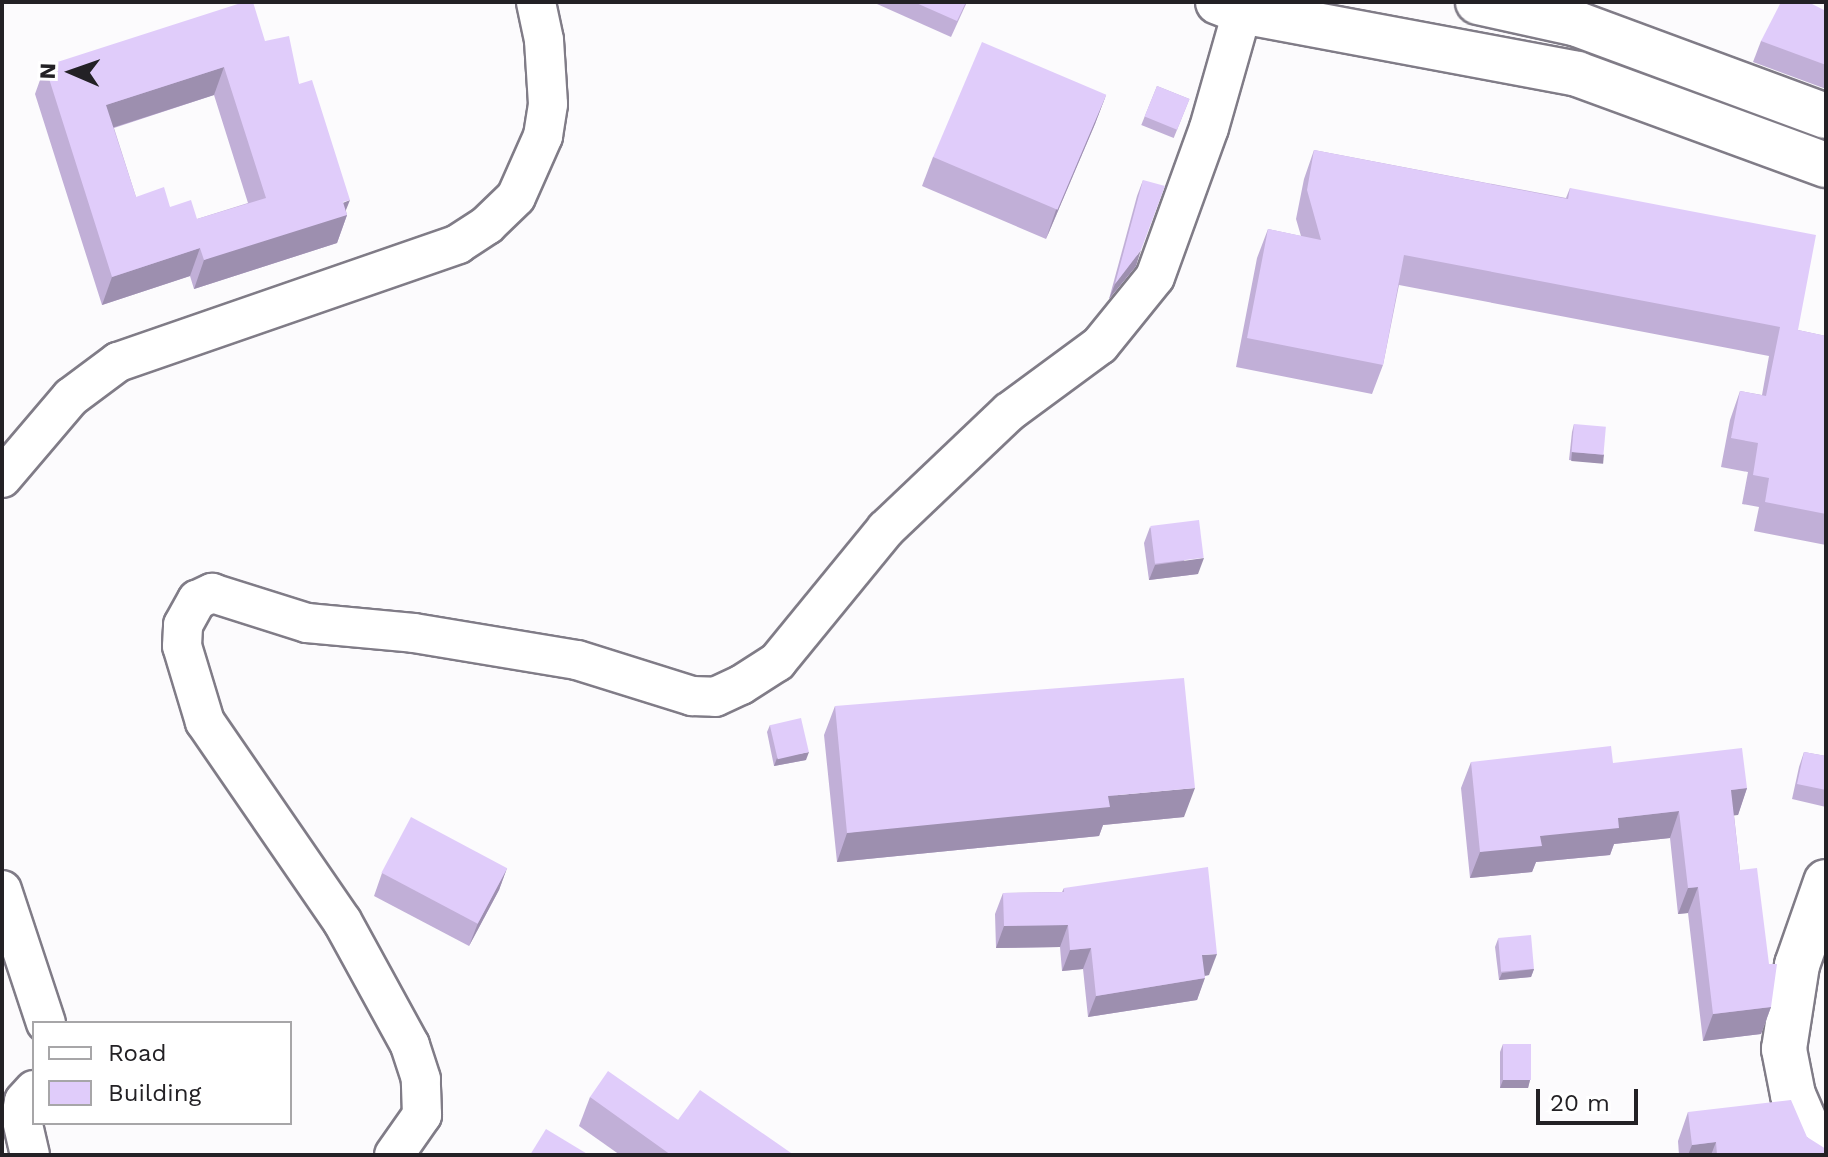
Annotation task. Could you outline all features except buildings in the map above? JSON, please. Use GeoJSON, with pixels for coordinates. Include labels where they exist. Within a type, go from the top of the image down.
{"type":"FeatureCollection","features":[{"type":"Feature","properties":{"kind":"street"},"geometry":{"type":"LineString","coordinates":[[2,478],[71,397],[118,362],[458,244],[487,225],[516,197],[543,136],[546,72],[536,2]]}},
{"type":"Feature","properties":{"kind":"street"},"geometry":{"type":"LineString","coordinates":[[1478,2],[1577,24],[1826,116]]}},
{"type":"Feature","properties":{"kind":"street"},"geometry":{"type":"LineString","coordinates":[[394,1155],[422,1115],[421,1079],[410,1045],[342,921],[205,722],[182,646],[183,625],[197,600],[212,593],[307,623],[414,633],[577,660],[692,696],[715,697],[741,685],[777,662],[886,529],[998,423],[1100,345],[1155,277],[1209,128],[1235,5],[1577,74],[1826,165]]}},
{"type":"Feature","properties":{"kind":"street"},"geometry":{"type":"LineString","coordinates":[[1819,1155],[1793,1095],[1784,1049],[1797,965],[1826,882]]}},
{"type":"Feature","properties":{"kind":"street"},"geometry":{"type":"LineString","coordinates":[[2,890],[45,1021]]}},
{"type":"Feature","properties":{"kind":"street"},"geometry":{"type":"LineString","coordinates":[[30,1155],[21,1117],[24,1101],[32,1092]]}}]}
